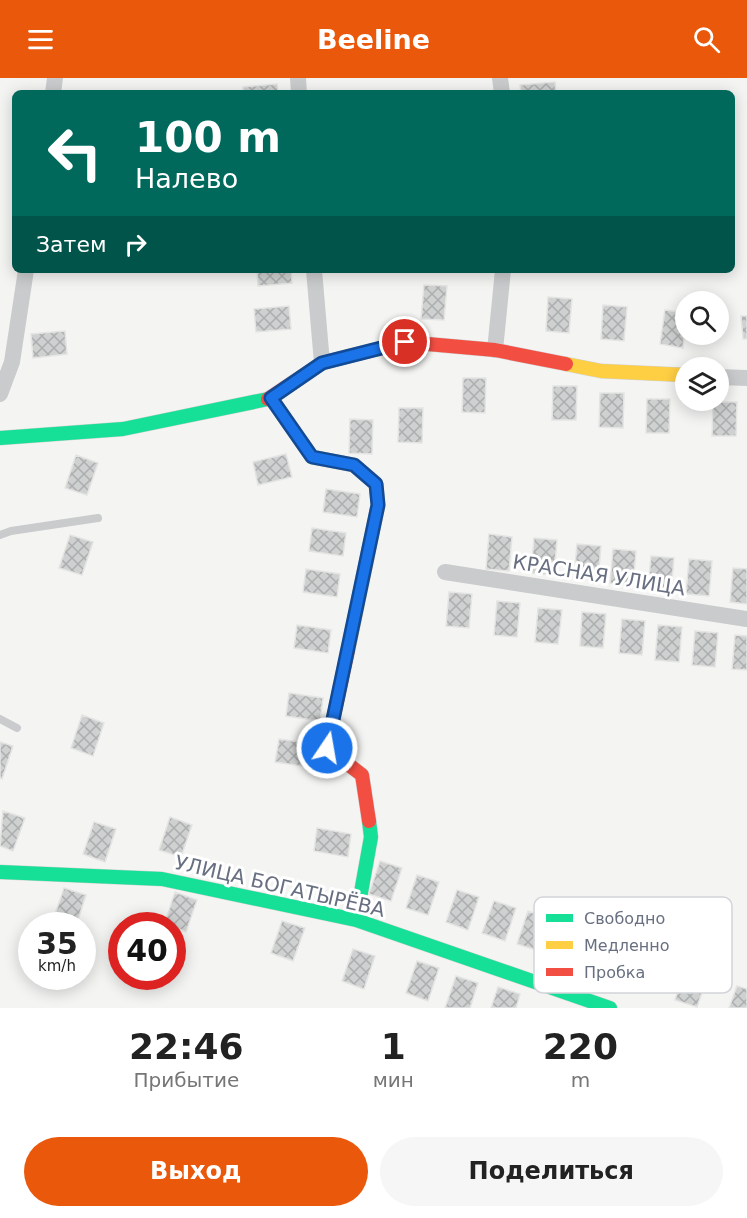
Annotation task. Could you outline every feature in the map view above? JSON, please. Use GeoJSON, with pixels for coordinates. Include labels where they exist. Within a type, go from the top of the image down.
{"type":"FeatureCollection","features":[{"type":"Feature","properties":{"kind":"street"},"geometry":{"type":"LineString","coordinates":[[0,394],[12,362],[26,273]]}},
{"type":"Feature","properties":{"kind":"street"},"geometry":{"type":"LineString","coordinates":[[314,273],[322,363]]}},
{"type":"Feature","properties":{"kind":"street"},"geometry":{"type":"LineString","coordinates":[[495,350],[503,273]]}},
{"type":"Feature","properties":{"kind":"street"},"geometry":{"type":"LineString","coordinates":[[0,438],[123,429],[271,398],[322,363],[405,342],[495,350],[602,371],[675,374]]}},
{"type":"Feature","properties":{"kind":"street"},"geometry":{"type":"LineString","coordinates":[[729,377],[747,378]]}},
{"type":"Feature","properties":{"kind":"street"},"geometry":{"type":"LineString","coordinates":[[271,398],[312,457],[354,465],[376,484],[378,505],[327,748],[362,775],[371,837],[356,920]]}},
{"type":"Feature","properties":{"kind":"street","name":"КРАСНАЯ УЛИЦА"},"geometry":{"type":"LineString","coordinates":[[445,572],[747,619]]}},
{"type":"Feature","properties":{"kind":"street","name":"УЛИЦА БОГАТЫРЁВА"},"geometry":{"type":"LineString","coordinates":[[0,872],[162,879],[356,920],[534,982]]}},
{"type":"Feature","properties":{"kind":"street","name":"УЛИЦА БОГАТЫРЁВА"},"geometry":{"type":"LineString","coordinates":[[567,993],[610,1008]]}},
{"type":"Feature","properties":{"kind":"lane"},"geometry":{"type":"LineString","coordinates":[[0,535],[11,531],[98,518]]}},
{"type":"Feature","properties":{"kind":"lane"},"geometry":{"type":"LineString","coordinates":[[0,719],[17,728]]}},
{"type":"Feature","properties":{"kind":"building"},"geometry":{"type":"Polygon","coordinates":[[[555,82],[556,90],[521,90],[520,85],[555,82]]]}},
{"type":"Feature","properties":{"kind":"building"},"geometry":{"type":"Polygon","coordinates":[[[277,84],[278,90],[243,90],[243,87],[277,84]]]}},
{"type":"Feature","properties":{"kind":"building"},"geometry":{"type":"Polygon","coordinates":[[[257,273],[291,273],[292,283],[258,286],[257,273]]]}},
{"type":"Feature","properties":{"kind":"building"},"geometry":{"type":"Polygon","coordinates":[[[424,285],[447,286],[444,320],[421,319],[424,285]]]}},
{"type":"Feature","properties":{"kind":"building"},"geometry":{"type":"Polygon","coordinates":[[[548,297],[572,299],[569,333],[546,331],[548,297]]]}},
{"type":"Feature","properties":{"kind":"building"},"geometry":{"type":"Polygon","coordinates":[[[603,305],[627,307],[624,341],[601,339],[603,305]]]}},
{"type":"Feature","properties":{"kind":"building"},"geometry":{"type":"Polygon","coordinates":[[[289,306],[291,329],[256,332],[254,309],[289,306]]]}},
{"type":"Feature","properties":{"kind":"building"},"geometry":{"type":"Polygon","coordinates":[[[665,310],[675,311],[675,345],[683,345],[683,348],[660,344],[665,310]]]}},
{"type":"Feature","properties":{"kind":"building"},"geometry":{"type":"Polygon","coordinates":[[[741,316],[747,316],[747,339],[743,339],[741,316]]]}},
{"type":"Feature","properties":{"kind":"building"},"geometry":{"type":"Polygon","coordinates":[[[65,331],[67,354],[33,358],[31,334],[65,331]]]}},
{"type":"Feature","properties":{"kind":"building"},"geometry":{"type":"Polygon","coordinates":[[[463,378],[486,378],[485,413],[462,412],[463,378]]]}},
{"type":"Feature","properties":{"kind":"building"},"geometry":{"type":"Polygon","coordinates":[[[553,386],[577,386],[576,420],[552,420],[553,386]]]}},
{"type":"Feature","properties":{"kind":"building"},"geometry":{"type":"Polygon","coordinates":[[[600,393],[624,393],[623,428],[599,427],[600,393]]]}},
{"type":"Feature","properties":{"kind":"building"},"geometry":{"type":"Polygon","coordinates":[[[647,399],[670,399],[669,433],[646,433],[647,399]]]}},
{"type":"Feature","properties":{"kind":"building"},"geometry":{"type":"Polygon","coordinates":[[[729,402],[737,402],[736,436],[712,436],[713,411],[729,411],[729,402]]]}},
{"type":"Feature","properties":{"kind":"building"},"geometry":{"type":"Polygon","coordinates":[[[399,408],[423,408],[422,443],[398,442],[399,408]]]}},
{"type":"Feature","properties":{"kind":"building"},"geometry":{"type":"Polygon","coordinates":[[[350,419],[373,420],[372,454],[349,453],[350,419]]]}},
{"type":"Feature","properties":{"kind":"building"},"geometry":{"type":"Polygon","coordinates":[[[286,454],[292,477],[258,485],[253,462],[286,454]]]}},
{"type":"Feature","properties":{"kind":"building"},"geometry":{"type":"Polygon","coordinates":[[[76,455],[98,463],[87,495],[65,488],[76,455]]]}},
{"type":"Feature","properties":{"kind":"building"},"geometry":{"type":"Polygon","coordinates":[[[326,489],[360,494],[357,517],[323,512],[326,489]]]}},
{"type":"Feature","properties":{"kind":"building"},"geometry":{"type":"Polygon","coordinates":[[[312,528],[346,533],[343,556],[309,551],[312,528]]]}},
{"type":"Feature","properties":{"kind":"building"},"geometry":{"type":"Polygon","coordinates":[[[489,534],[512,537],[509,571],[486,569],[489,534]]]}},
{"type":"Feature","properties":{"kind":"building"},"geometry":{"type":"Polygon","coordinates":[[[70,535],[93,542],[82,575],[59,568],[70,535]]]}},
{"type":"Feature","properties":{"kind":"building"},"geometry":{"type":"Polygon","coordinates":[[[534,538],[557,540],[554,575],[531,573],[534,538]]]}},
{"type":"Feature","properties":{"kind":"building"},"geometry":{"type":"Polygon","coordinates":[[[577,544],[601,546],[598,580],[574,578],[577,544]]]}},
{"type":"Feature","properties":{"kind":"building"},"geometry":{"type":"Polygon","coordinates":[[[613,549],[636,551],[633,586],[610,583],[613,549]]]}},
{"type":"Feature","properties":{"kind":"building"},"geometry":{"type":"Polygon","coordinates":[[[651,556],[674,558],[671,592],[648,590],[651,556]]]}},
{"type":"Feature","properties":{"kind":"building"},"geometry":{"type":"Polygon","coordinates":[[[689,559],[712,561],[709,596],[686,594],[689,559]]]}},
{"type":"Feature","properties":{"kind":"building"},"geometry":{"type":"Polygon","coordinates":[[[733,568],[747,569],[747,604],[730,602],[733,568]]]}},
{"type":"Feature","properties":{"kind":"building"},"geometry":{"type":"Polygon","coordinates":[[[306,569],[340,574],[337,597],[303,592],[306,569]]]}},
{"type":"Feature","properties":{"kind":"building"},"geometry":{"type":"Polygon","coordinates":[[[449,592],[472,594],[469,628],[446,626],[449,592]]]}},
{"type":"Feature","properties":{"kind":"building"},"geometry":{"type":"Polygon","coordinates":[[[497,601],[520,603],[517,637],[494,635],[497,601]]]}},
{"type":"Feature","properties":{"kind":"building"},"geometry":{"type":"Polygon","coordinates":[[[538,608],[562,610],[558,644],[535,642],[538,608]]]}},
{"type":"Feature","properties":{"kind":"building"},"geometry":{"type":"Polygon","coordinates":[[[582,612],[606,614],[603,648],[580,646],[582,612]]]}},
{"type":"Feature","properties":{"kind":"building"},"geometry":{"type":"Polygon","coordinates":[[[622,619],[645,621],[642,655],[619,653],[622,619]]]}},
{"type":"Feature","properties":{"kind":"building"},"geometry":{"type":"Polygon","coordinates":[[[297,625],[331,630],[328,653],[294,648],[297,625]]]}},
{"type":"Feature","properties":{"kind":"building"},"geometry":{"type":"Polygon","coordinates":[[[658,625],[682,627],[679,662],[655,660],[658,625]]]}},
{"type":"Feature","properties":{"kind":"building"},"geometry":{"type":"Polygon","coordinates":[[[695,631],[718,633],[715,667],[692,665],[695,631]]]}},
{"type":"Feature","properties":{"kind":"building"},"geometry":{"type":"Polygon","coordinates":[[[735,635],[747,636],[747,670],[732,669],[735,635]]]}},
{"type":"Feature","properties":{"kind":"building"},"geometry":{"type":"Polygon","coordinates":[[[289,693],[323,698],[320,721],[286,716],[289,693]]]}},
{"type":"Feature","properties":{"kind":"building"},"geometry":{"type":"Polygon","coordinates":[[[82,715],[104,723],[93,756],[71,748],[82,715]]]}},
{"type":"Feature","properties":{"kind":"building"},"geometry":{"type":"Polygon","coordinates":[[[279,739],[313,744],[309,767],[275,762],[279,739]]]}},
{"type":"Feature","properties":{"kind":"building"},"geometry":{"type":"Polygon","coordinates":[[[0,742],[13,746],[2,779],[0,778],[0,742]]]}},
{"type":"Feature","properties":{"kind":"building"},"geometry":{"type":"Polygon","coordinates":[[[3,811],[25,818],[13,851],[0,846],[3,811]]]}},
{"type":"Feature","properties":{"kind":"building"},"geometry":{"type":"Polygon","coordinates":[[[170,817],[192,825],[181,857],[159,850],[170,817]]]}},
{"type":"Feature","properties":{"kind":"building"},"geometry":{"type":"Polygon","coordinates":[[[94,822],[116,829],[105,862],[83,854],[94,822]]]}},
{"type":"Feature","properties":{"kind":"building"},"geometry":{"type":"Polygon","coordinates":[[[317,828],[351,834],[348,857],[314,851],[317,828]]]}},
{"type":"Feature","properties":{"kind":"building"},"geometry":{"type":"Polygon","coordinates":[[[380,861],[402,868],[391,901],[369,894],[380,861]]]}},
{"type":"Feature","properties":{"kind":"building"},"geometry":{"type":"Polygon","coordinates":[[[417,875],[439,882],[428,915],[406,908],[417,875]]]}},
{"type":"Feature","properties":{"kind":"building"},"geometry":{"type":"Polygon","coordinates":[[[64,888],[86,895],[81,912],[56,912],[64,888]]]}},
{"type":"Feature","properties":{"kind":"building"},"geometry":{"type":"Polygon","coordinates":[[[457,890],[479,897],[468,930],[446,922],[457,890]]]}},
{"type":"Feature","properties":{"kind":"building"},"geometry":{"type":"Polygon","coordinates":[[[175,892],[197,900],[186,932],[186,912],[168,912],[175,892]]]}},
{"type":"Feature","properties":{"kind":"building"},"geometry":{"type":"Polygon","coordinates":[[[494,901],[516,908],[505,941],[482,933],[494,901]]]}},
{"type":"Feature","properties":{"kind":"building"},"geometry":{"type":"Polygon","coordinates":[[[528,911],[534,913],[534,949],[517,944],[528,911]]]}},
{"type":"Feature","properties":{"kind":"building"},"geometry":{"type":"Polygon","coordinates":[[[282,921],[305,928],[293,961],[271,953],[282,921]]]}},
{"type":"Feature","properties":{"kind":"building"},"geometry":{"type":"Polygon","coordinates":[[[353,949],[375,956],[364,989],[342,981],[353,949]]]}},
{"type":"Feature","properties":{"kind":"building"},"geometry":{"type":"Polygon","coordinates":[[[417,961],[439,968],[428,1001],[406,993],[417,961]]]}},
{"type":"Feature","properties":{"kind":"building"},"geometry":{"type":"Polygon","coordinates":[[[456,976],[478,983],[470,1008],[445,1008],[456,976]]]}},
{"type":"Feature","properties":{"kind":"building"},"geometry":{"type":"Polygon","coordinates":[[[737,986],[747,989],[747,1008],[729,1008],[737,986]]]}},
{"type":"Feature","properties":{"kind":"building"},"geometry":{"type":"Polygon","coordinates":[[[498,987],[520,994],[516,1008],[491,1008],[498,987]]]}},
{"type":"Feature","properties":{"kind":"building"},"geometry":{"type":"Polygon","coordinates":[[[677,993],[702,993],[697,1007],[675,1000],[677,993]]]}},
{"type":"Feature","properties":{"kind":"traffic: fast"},"geometry":{"type":"LineString","coordinates":[[0,438],[123,429],[268,399]]}},
{"type":"Feature","properties":{"kind":"traffic: fast"},"geometry":{"type":"LineString","coordinates":[[356,920],[371,837],[369,821]]}},
{"type":"Feature","properties":{"kind":"traffic: fast"},"geometry":{"type":"LineString","coordinates":[[0,872],[162,879],[356,920],[534,982]]}},
{"type":"Feature","properties":{"kind":"traffic: fast"},"geometry":{"type":"LineString","coordinates":[[567,993],[610,1008]]}},
{"type":"Feature","properties":{"kind":"traffic: slow"},"geometry":{"type":"LineString","coordinates":[[566,364],[601,371],[675,374]]}},
{"type":"Feature","properties":{"kind":"traffic: slow"},"geometry":{"type":"LineString","coordinates":[[271,398],[312,457],[354,465],[376,484],[378,505],[348,650]]}},
{"type":"Feature","properties":{"kind":"traffic: jam"},"geometry":{"type":"LineString","coordinates":[[268,399],[322,363],[405,342],[495,350],[566,364]]}},
{"type":"Feature","properties":{"kind":"traffic: jam"},"geometry":{"type":"LineString","coordinates":[[348,650],[327,748],[362,775],[369,821]]}},
{"type":"Feature","properties":{"kind":"route"},"geometry":{"type":"LineString","coordinates":[[327,748],[378,505],[376,484],[354,465],[312,457],[271,398],[322,363],[405,342]]}}]}
